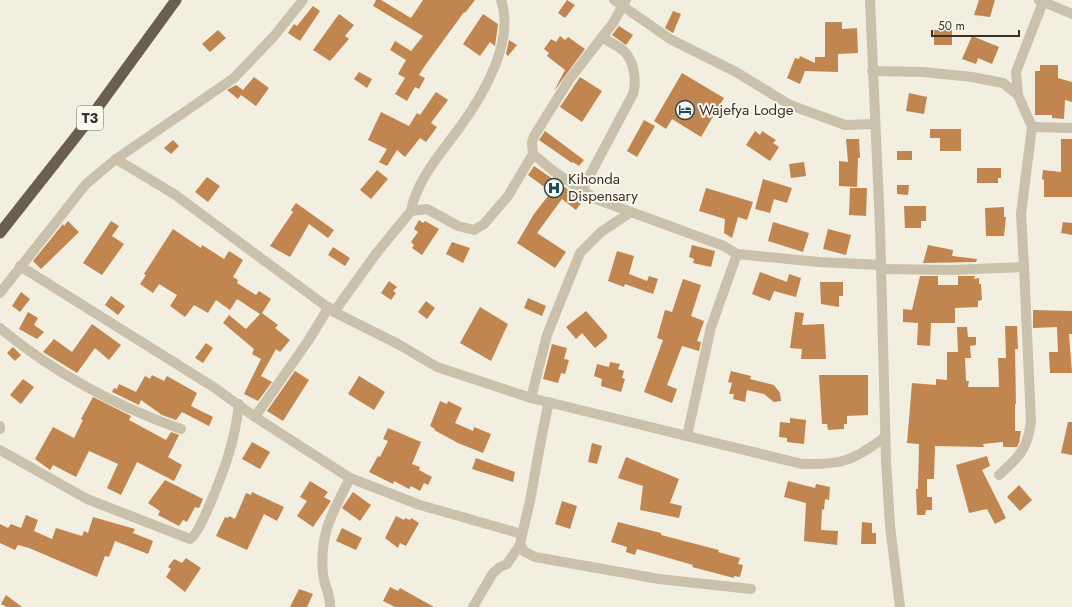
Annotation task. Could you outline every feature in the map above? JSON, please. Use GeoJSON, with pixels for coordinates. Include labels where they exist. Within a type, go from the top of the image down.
{"type":"FeatureCollection","features":[{"type":"Feature","properties":{"kind":"highway","name":"T3"},"geometry":{"type":"LineString","coordinates":[[0,233],[85,125],[176,0]]}},
{"type":"Feature","properties":{"kind":"street"},"geometry":{"type":"LineString","coordinates":[[0,293],[86,184],[116,159],[234,78],[275,35],[303,0]]}},
{"type":"Feature","properties":{"kind":"street"},"geometry":{"type":"LineString","coordinates":[[255,417],[331,309],[411,211],[413,199],[421,184],[472,110],[496,62],[506,23],[501,0]]}},
{"type":"Feature","properties":{"kind":"street"},"geometry":{"type":"LineString","coordinates":[[614,0],[624,3],[670,39],[736,72],[790,105],[845,125],[875,124]]}},
{"type":"Feature","properties":{"kind":"street"},"geometry":{"type":"LineString","coordinates":[[870,0],[881,267],[885,437],[890,526],[900,607]]}},
{"type":"Feature","properties":{"kind":"street"},"geometry":{"type":"LineString","coordinates":[[999,475],[1019,457],[1028,440],[1031,422],[1021,214],[1032,127],[1018,95],[1016,72],[1041,1],[1072,14]]}},
{"type":"Feature","properties":{"kind":"street"},"geometry":{"type":"LineString","coordinates":[[411,211],[427,209],[458,226],[474,230],[484,224],[508,196],[533,154],[532,142],[534,136],[569,80],[602,37],[624,3]]}},
{"type":"Feature","properties":{"kind":"street"},"geometry":{"type":"LineString","coordinates":[[582,190],[633,94],[636,83],[632,65],[624,52],[602,37]]}},
{"type":"Feature","properties":{"kind":"street"},"geometry":{"type":"LineString","coordinates":[[872,71],[947,73],[1003,83],[1018,95]]}},
{"type":"Feature","properties":{"kind":"street"},"geometry":{"type":"LineString","coordinates":[[1003,83],[1016,72]]}},
{"type":"Feature","properties":{"kind":"street"},"geometry":{"type":"LineString","coordinates":[[1032,127],[1072,128]]}},
{"type":"Feature","properties":{"kind":"street"},"geometry":{"type":"LineString","coordinates":[[533,154],[556,173],[596,199],[724,246],[737,254],[881,267],[952,270],[1024,267]]}},
{"type":"Feature","properties":{"kind":"street"},"geometry":{"type":"LineString","coordinates":[[116,159],[174,194],[217,225],[242,246],[276,267],[331,309],[398,344],[437,367],[531,398],[796,462],[822,464],[847,461],[862,454],[885,437]]}},
{"type":"Feature","properties":{"kind":"street"},"geometry":{"type":"LineString","coordinates":[[531,398],[547,335],[580,252],[602,232],[631,212]]}},
{"type":"Feature","properties":{"kind":"street"},"geometry":{"type":"LineString","coordinates":[[687,436],[711,327],[737,254]]}},
{"type":"Feature","properties":{"kind":"street"},"geometry":{"type":"LineString","coordinates":[[20,266],[239,404],[255,417],[350,478],[420,505],[522,534]]}},
{"type":"Feature","properties":{"kind":"street"},"geometry":{"type":"LineString","coordinates":[[0,328],[20,345],[66,375],[154,419],[181,429]]}},
{"type":"Feature","properties":{"kind":"street"},"geometry":{"type":"LineString","coordinates":[[473,607],[493,573],[500,567],[507,564],[520,545],[532,491],[540,438],[549,402]]}},
{"type":"Feature","properties":{"kind":"street"},"geometry":{"type":"LineString","coordinates":[[0,450],[87,499],[190,539],[198,531],[220,480],[235,431],[239,404]]}},
{"type":"Feature","properties":{"kind":"street"},"geometry":{"type":"LineString","coordinates":[[330,607],[323,575],[322,544],[328,522],[350,478]]}},
{"type":"Feature","properties":{"kind":"street"},"geometry":{"type":"LineString","coordinates":[[520,545],[525,552],[535,557],[659,579],[750,589]]}},
{"type":"Feature","properties":{"kind":"building"},"geometry":{"type":"Polygon","coordinates":[[[376,0],[381,0],[411,18],[423,0],[475,0],[465,13],[464,12],[424,67],[419,75],[425,78],[419,89],[415,87],[407,101],[395,94],[405,78],[398,74],[406,60],[390,50],[395,41],[411,51],[423,36],[373,6],[376,0]]]}},
{"type":"Feature","properties":{"kind":"building"},"geometry":{"type":"Polygon","coordinates":[[[567,0],[575,5],[565,18],[558,13],[567,0]]]}},
{"type":"Feature","properties":{"kind":"building"},"geometry":{"type":"Polygon","coordinates":[[[979,0],[995,0],[990,17],[974,15],[979,0]]]}},
{"type":"Feature","properties":{"kind":"building"},"geometry":{"type":"Polygon","coordinates":[[[313,6],[320,11],[300,41],[288,33],[294,24],[297,26],[313,6]]]}},
{"type":"Feature","properties":{"kind":"building"},"geometry":{"type":"Polygon","coordinates":[[[673,11],[681,14],[673,33],[665,28],[673,11]]]}},
{"type":"Feature","properties":{"kind":"building"},"geometry":{"type":"Polygon","coordinates":[[[339,14],[354,25],[345,36],[349,39],[330,61],[313,50],[339,14]]]}},
{"type":"Feature","properties":{"kind":"building"},"geometry":{"type":"Polygon","coordinates":[[[483,14],[498,24],[495,46],[490,42],[480,56],[463,44],[483,14]]]}},
{"type":"Feature","properties":{"kind":"building"},"geometry":{"type":"Polygon","coordinates":[[[825,22],[842,22],[842,29],[857,28],[858,53],[838,54],[838,72],[805,71],[800,84],[787,78],[795,58],[799,59],[800,56],[815,63],[815,57],[825,57],[825,22]]]}},
{"type":"Feature","properties":{"kind":"building"},"geometry":{"type":"Polygon","coordinates":[[[619,26],[633,35],[626,45],[612,35],[619,26]]]}},
{"type":"Feature","properties":{"kind":"building"},"geometry":{"type":"Polygon","coordinates":[[[218,30],[226,38],[210,52],[202,44],[218,30]]]}},
{"type":"Feature","properties":{"kind":"building"},"geometry":{"type":"Polygon","coordinates":[[[934,30],[952,30],[952,45],[934,45],[934,30]]]}},
{"type":"Feature","properties":{"kind":"building"},"geometry":{"type":"Polygon","coordinates":[[[560,36],[565,40],[568,37],[585,49],[554,91],[565,70],[547,56],[549,53],[544,49],[551,39],[556,42],[560,36]]]}},
{"type":"Feature","properties":{"kind":"building"},"geometry":{"type":"Polygon","coordinates":[[[972,36],[999,47],[992,64],[978,58],[976,64],[962,59],[972,36]]]}},
{"type":"Feature","properties":{"kind":"building"},"geometry":{"type":"Polygon","coordinates":[[[509,40],[517,45],[508,56],[506,54],[509,40]]]}},
{"type":"Feature","properties":{"kind":"building"},"geometry":{"type":"Polygon","coordinates":[[[1040,65],[1058,65],[1058,78],[1072,82],[1072,102],[1065,100],[1064,119],[1052,118],[1052,115],[1035,115],[1035,71],[1040,71],[1040,65]]]}},
{"type":"Feature","properties":{"kind":"building"},"geometry":{"type":"Polygon","coordinates":[[[359,72],[372,79],[367,88],[354,79],[359,72]]]}},
{"type":"Feature","properties":{"kind":"building"},"geometry":{"type":"Polygon","coordinates":[[[682,73],[724,98],[701,137],[672,119],[666,129],[654,121],[682,73]]]}},
{"type":"Feature","properties":{"kind":"building"},"geometry":{"type":"Polygon","coordinates":[[[254,77],[269,88],[256,106],[241,95],[238,99],[227,90],[236,85],[243,90],[254,77]]]}},
{"type":"Feature","properties":{"kind":"building"},"geometry":{"type":"Polygon","coordinates":[[[580,77],[602,91],[582,122],[560,107],[580,77]]]}},
{"type":"Feature","properties":{"kind":"building"},"geometry":{"type":"Polygon","coordinates":[[[436,92],[448,100],[431,123],[437,127],[426,142],[420,138],[405,157],[397,150],[387,166],[379,162],[387,149],[368,140],[381,112],[409,126],[417,113],[420,115],[436,92]]]}},
{"type":"Feature","properties":{"kind":"building"},"geometry":{"type":"Polygon","coordinates":[[[909,93],[927,97],[924,114],[906,111],[909,93]]]}},
{"type":"Feature","properties":{"kind":"building"},"geometry":{"type":"Polygon","coordinates":[[[644,120],[655,126],[637,157],[627,151],[644,120]]]}},
{"type":"Feature","properties":{"kind":"building"},"geometry":{"type":"Polygon","coordinates":[[[930,129],[961,129],[961,151],[940,151],[940,138],[930,138],[930,129]]]}},
{"type":"Feature","properties":{"kind":"building"},"geometry":{"type":"Polygon","coordinates":[[[545,131],[584,160],[579,166],[573,162],[572,163],[539,140],[545,131]]]}},
{"type":"Feature","properties":{"kind":"building"},"geometry":{"type":"Polygon","coordinates":[[[755,131],[760,135],[762,131],[776,140],[773,143],[779,147],[770,161],[746,145],[755,131]]]}},
{"type":"Feature","properties":{"kind":"building"},"geometry":{"type":"Polygon","coordinates":[[[846,139],[859,139],[860,158],[858,158],[857,187],[839,186],[839,161],[848,162],[846,139]]]}},
{"type":"Feature","properties":{"kind":"building"},"geometry":{"type":"Polygon","coordinates":[[[1061,139],[1072,139],[1072,197],[1044,197],[1044,180],[1042,179],[1043,170],[1061,172],[1061,139]]]}},
{"type":"Feature","properties":{"kind":"building"},"geometry":{"type":"Polygon","coordinates":[[[173,140],[179,146],[171,154],[164,148],[173,140]]]}},
{"type":"Feature","properties":{"kind":"building"},"geometry":{"type":"Polygon","coordinates":[[[897,151],[912,151],[912,160],[897,160],[897,151]]]}},
{"type":"Feature","properties":{"kind":"building"},"geometry":{"type":"Polygon","coordinates":[[[804,162],[806,176],[791,178],[789,164],[804,162]]]}},
{"type":"Feature","properties":{"kind":"building"},"geometry":{"type":"Polygon","coordinates":[[[534,166],[583,200],[576,210],[562,199],[537,233],[566,252],[555,268],[517,243],[534,214],[551,192],[528,175],[534,166]]]}},
{"type":"Feature","properties":{"kind":"building"},"geometry":{"type":"Polygon","coordinates":[[[977,168],[1001,168],[1001,178],[998,178],[998,183],[977,183],[977,168]]]}},
{"type":"Feature","properties":{"kind":"building"},"geometry":{"type":"Polygon","coordinates":[[[377,170],[388,179],[371,199],[360,190],[377,170]]]}},
{"type":"Feature","properties":{"kind":"building"},"geometry":{"type":"Polygon","coordinates":[[[207,177],[220,186],[208,202],[195,192],[207,177]]]}},
{"type":"Feature","properties":{"kind":"building"},"geometry":{"type":"Polygon","coordinates":[[[763,179],[792,188],[787,203],[774,199],[770,213],[755,209],[763,179]]]}},
{"type":"Feature","properties":{"kind":"building"},"geometry":{"type":"Polygon","coordinates":[[[897,185],[909,185],[908,195],[897,194],[897,185]]]}},
{"type":"Feature","properties":{"kind":"building"},"geometry":{"type":"Polygon","coordinates":[[[706,188],[753,202],[747,220],[738,217],[732,238],[724,233],[725,219],[699,211],[706,188]]]}},
{"type":"Feature","properties":{"kind":"building"},"geometry":{"type":"Polygon","coordinates":[[[850,188],[867,188],[866,216],[849,215],[850,188]]]}},
{"type":"Feature","properties":{"kind":"building"},"geometry":{"type":"Polygon","coordinates":[[[296,203],[334,230],[328,238],[309,224],[290,257],[270,246],[293,212],[291,210],[296,203]]]}},
{"type":"Feature","properties":{"kind":"building"},"geometry":{"type":"Polygon","coordinates":[[[904,206],[926,206],[926,221],[921,221],[921,228],[905,228],[904,206]]]}},
{"type":"Feature","properties":{"kind":"building"},"geometry":{"type":"Polygon","coordinates":[[[1004,207],[1004,217],[1006,217],[1004,236],[986,236],[985,208],[1004,207]]]}},
{"type":"Feature","properties":{"kind":"building"},"geometry":{"type":"Polygon","coordinates":[[[419,220],[423,223],[425,221],[439,229],[422,255],[412,248],[414,245],[411,242],[418,232],[414,229],[419,220]]]}},
{"type":"Feature","properties":{"kind":"building"},"geometry":{"type":"Polygon","coordinates":[[[68,221],[79,232],[41,269],[33,261],[63,224],[64,226],[68,221]]]}},
{"type":"Feature","properties":{"kind":"building"},"geometry":{"type":"Polygon","coordinates":[[[111,221],[119,226],[112,236],[124,244],[102,275],[83,263],[111,221]]]}},
{"type":"Feature","properties":{"kind":"building"},"geometry":{"type":"Polygon","coordinates":[[[773,222],[809,233],[803,252],[768,241],[773,222]]]}},
{"type":"Feature","properties":{"kind":"building"},"geometry":{"type":"Polygon","coordinates":[[[1063,222],[1072,223],[1072,235],[1061,233],[1063,222]]]}},
{"type":"Feature","properties":{"kind":"building"},"geometry":{"type":"Polygon","coordinates":[[[173,229],[201,248],[202,245],[224,259],[229,251],[243,260],[233,277],[238,280],[237,283],[256,295],[259,291],[271,299],[262,313],[278,325],[275,328],[290,340],[280,352],[276,349],[261,376],[272,382],[258,401],[244,394],[261,359],[252,354],[254,349],[223,323],[229,315],[246,329],[260,314],[237,299],[230,310],[216,300],[208,313],[194,305],[185,317],[170,306],[177,295],[159,284],[153,293],[140,284],[146,275],[144,274],[173,229]]]}},
{"type":"Feature","properties":{"kind":"building"},"geometry":{"type":"Polygon","coordinates":[[[828,229],[851,235],[846,255],[823,249],[828,229]]]}},
{"type":"Feature","properties":{"kind":"building"},"geometry":{"type":"Polygon","coordinates":[[[452,242],[470,248],[463,263],[446,254],[452,242]]]}},
{"type":"Feature","properties":{"kind":"building"},"geometry":{"type":"Polygon","coordinates":[[[692,245],[715,251],[711,267],[693,263],[694,259],[689,257],[692,245]]]}},
{"type":"Feature","properties":{"kind":"building"},"geometry":{"type":"Polygon","coordinates":[[[928,245],[953,250],[952,256],[977,259],[976,262],[923,263],[928,245]]]}},
{"type":"Feature","properties":{"kind":"building"},"geometry":{"type":"Polygon","coordinates":[[[333,247],[350,258],[345,266],[328,255],[333,247]]]}},
{"type":"Feature","properties":{"kind":"building"},"geometry":{"type":"Polygon","coordinates":[[[617,251],[634,256],[629,274],[647,281],[649,276],[658,279],[653,294],[625,284],[624,287],[608,281],[617,251]]]}},
{"type":"Feature","properties":{"kind":"building"},"geometry":{"type":"Polygon","coordinates":[[[760,272],[787,282],[789,274],[801,278],[796,297],[774,291],[770,301],[752,294],[760,272]]]}},
{"type":"Feature","properties":{"kind":"building"},"geometry":{"type":"Polygon","coordinates":[[[920,276],[938,276],[938,285],[958,285],[958,276],[975,276],[974,279],[979,278],[979,284],[981,284],[982,300],[978,301],[978,307],[955,308],[955,323],[931,323],[930,346],[917,345],[918,323],[903,322],[903,309],[912,310],[920,276]]]}},
{"type":"Feature","properties":{"kind":"building"},"geometry":{"type":"Polygon","coordinates":[[[683,279],[701,285],[691,316],[704,321],[697,341],[701,342],[699,351],[682,346],[667,385],[677,389],[672,403],[644,392],[663,340],[657,338],[665,310],[672,312],[683,279]]]}},
{"type":"Feature","properties":{"kind":"building"},"geometry":{"type":"Polygon","coordinates":[[[389,281],[397,287],[393,291],[396,293],[391,300],[381,293],[389,281]]]}},
{"type":"Feature","properties":{"kind":"building"},"geometry":{"type":"Polygon","coordinates":[[[820,282],[843,282],[843,296],[839,296],[839,307],[821,304],[820,282]]]}},
{"type":"Feature","properties":{"kind":"building"},"geometry":{"type":"Polygon","coordinates":[[[21,292],[30,299],[20,312],[12,306],[21,292]]]}},
{"type":"Feature","properties":{"kind":"building"},"geometry":{"type":"Polygon","coordinates":[[[111,296],[125,306],[118,315],[105,305],[111,296]]]}},
{"type":"Feature","properties":{"kind":"building"},"geometry":{"type":"Polygon","coordinates":[[[528,298],[546,306],[542,316],[524,308],[528,298]]]}},
{"type":"Feature","properties":{"kind":"building"},"geometry":{"type":"Polygon","coordinates":[[[426,301],[435,308],[427,319],[418,312],[426,301]]]}},
{"type":"Feature","properties":{"kind":"building"},"geometry":{"type":"Polygon","coordinates":[[[480,307],[508,324],[491,361],[460,343],[480,307]]]}},
{"type":"Feature","properties":{"kind":"building"},"geometry":{"type":"Polygon","coordinates":[[[1033,310],[1072,311],[1072,334],[1069,334],[1072,373],[1050,373],[1049,352],[1058,352],[1057,327],[1033,328],[1033,310]]]}},
{"type":"Feature","properties":{"kind":"building"},"geometry":{"type":"Polygon","coordinates":[[[586,311],[607,335],[607,338],[595,348],[582,333],[576,339],[566,327],[586,311]]]}},
{"type":"Feature","properties":{"kind":"building"},"geometry":{"type":"Polygon","coordinates":[[[28,312],[38,318],[34,325],[44,332],[37,339],[19,329],[28,312]]]}},
{"type":"Feature","properties":{"kind":"building"},"geometry":{"type":"Polygon","coordinates":[[[795,312],[804,313],[802,325],[824,324],[826,359],[801,359],[802,349],[790,348],[795,312]]]}},
{"type":"Feature","properties":{"kind":"building"},"geometry":{"type":"Polygon","coordinates":[[[92,324],[121,345],[109,360],[95,348],[77,373],[43,352],[54,339],[72,352],[92,324]]]}},
{"type":"Feature","properties":{"kind":"building"},"geometry":{"type":"Polygon","coordinates":[[[1005,326],[1017,326],[1018,349],[1015,349],[1015,431],[1021,431],[1019,443],[1017,447],[1003,447],[1003,442],[983,444],[984,447],[935,446],[934,479],[927,479],[927,497],[932,497],[932,510],[926,510],[925,515],[917,515],[916,489],[918,489],[919,444],[907,443],[912,383],[936,385],[936,379],[947,380],[947,352],[958,352],[957,327],[967,327],[968,337],[976,337],[976,345],[970,346],[971,358],[965,358],[966,381],[969,381],[968,387],[999,387],[998,358],[1006,358],[1005,326]]]}},
{"type":"Feature","properties":{"kind":"building"},"geometry":{"type":"Polygon","coordinates":[[[206,343],[213,348],[203,363],[195,358],[206,343]]]}},
{"type":"Feature","properties":{"kind":"building"},"geometry":{"type":"Polygon","coordinates":[[[552,344],[567,348],[564,359],[569,360],[565,374],[561,373],[558,383],[543,379],[552,344]]]}},
{"type":"Feature","properties":{"kind":"building"},"geometry":{"type":"Polygon","coordinates":[[[13,347],[21,355],[15,361],[7,353],[13,347]]]}},
{"type":"Feature","properties":{"kind":"building"},"geometry":{"type":"Polygon","coordinates":[[[610,362],[620,364],[618,369],[624,371],[622,378],[625,379],[621,392],[601,386],[602,379],[594,376],[597,364],[609,367],[610,362]]]}},
{"type":"Feature","properties":{"kind":"building"},"geometry":{"type":"Polygon","coordinates":[[[295,371],[309,380],[283,421],[267,411],[295,371]]]}},
{"type":"Feature","properties":{"kind":"building"},"geometry":{"type":"Polygon","coordinates":[[[731,371],[751,376],[750,379],[774,385],[780,393],[781,401],[774,402],[764,394],[747,390],[745,402],[733,399],[734,394],[729,394],[732,383],[728,382],[731,371]]]}},
{"type":"Feature","properties":{"kind":"building"},"geometry":{"type":"Polygon","coordinates":[[[152,375],[164,381],[167,376],[197,393],[191,406],[213,417],[209,426],[182,412],[176,420],[162,415],[141,400],[139,405],[112,392],[114,388],[117,389],[119,384],[136,392],[145,376],[150,379],[152,375]]]}},
{"type":"Feature","properties":{"kind":"building"},"geometry":{"type":"Polygon","coordinates":[[[819,375],[868,375],[868,415],[847,416],[847,424],[844,424],[844,429],[828,430],[827,424],[822,424],[819,375]]]}},
{"type":"Feature","properties":{"kind":"building"},"geometry":{"type":"Polygon","coordinates":[[[359,376],[385,392],[374,410],[348,394],[359,376]]]}},
{"type":"Feature","properties":{"kind":"building"},"geometry":{"type":"Polygon","coordinates":[[[23,379],[34,387],[21,404],[10,395],[23,379]]]}},
{"type":"Feature","properties":{"kind":"building"},"geometry":{"type":"Polygon","coordinates":[[[93,397],[131,416],[129,420],[166,440],[171,432],[179,435],[168,457],[182,465],[174,481],[137,462],[121,495],[107,488],[118,464],[89,451],[76,477],[53,465],[50,470],[35,459],[53,427],[74,438],[83,420],[81,419],[93,397]]]}},
{"type":"Feature","properties":{"kind":"building"},"geometry":{"type":"Polygon","coordinates":[[[440,401],[447,404],[448,401],[462,408],[455,423],[473,431],[474,427],[491,434],[483,453],[458,443],[434,430],[435,429],[430,426],[440,401]]]}},
{"type":"Feature","properties":{"kind":"building"},"geometry":{"type":"Polygon","coordinates":[[[790,418],[806,420],[804,444],[787,442],[787,438],[779,437],[780,422],[790,423],[790,418]]]}},
{"type":"Feature","properties":{"kind":"building"},"geometry":{"type":"Polygon","coordinates":[[[1068,422],[1072,422],[1072,455],[1061,453],[1068,422]]]}},
{"type":"Feature","properties":{"kind":"building"},"geometry":{"type":"Polygon","coordinates":[[[388,428],[421,442],[412,464],[420,467],[419,470],[432,477],[428,485],[424,483],[420,491],[411,486],[409,489],[394,481],[393,484],[369,472],[378,456],[380,457],[388,441],[383,439],[388,428]]]}},
{"type":"Feature","properties":{"kind":"building"},"geometry":{"type":"Polygon","coordinates":[[[252,442],[270,452],[260,469],[242,459],[252,442]]]}},
{"type":"Feature","properties":{"kind":"building"},"geometry":{"type":"Polygon","coordinates":[[[592,443],[602,446],[597,464],[588,462],[592,443]]]}},
{"type":"Feature","properties":{"kind":"building"},"geometry":{"type":"Polygon","coordinates":[[[987,456],[990,466],[982,470],[1006,518],[995,524],[987,509],[969,513],[956,465],[987,456]]]}},
{"type":"Feature","properties":{"kind":"building"},"geometry":{"type":"Polygon","coordinates":[[[626,457],[679,479],[670,503],[682,506],[679,518],[640,510],[643,486],[618,478],[626,457]]]}},
{"type":"Feature","properties":{"kind":"building"},"geometry":{"type":"Polygon","coordinates":[[[476,458],[515,472],[513,482],[472,469],[476,458]]]}},
{"type":"Feature","properties":{"kind":"building"},"geometry":{"type":"Polygon","coordinates":[[[165,480],[203,499],[199,508],[195,507],[187,522],[183,520],[179,526],[158,515],[160,511],[148,503],[165,480]]]}},
{"type":"Feature","properties":{"kind":"building"},"geometry":{"type":"Polygon","coordinates":[[[310,481],[328,492],[324,497],[331,501],[313,527],[297,516],[307,501],[300,497],[310,481]]]}},
{"type":"Feature","properties":{"kind":"building"},"geometry":{"type":"Polygon","coordinates":[[[788,481],[815,488],[816,484],[830,487],[829,500],[825,499],[824,510],[822,509],[821,530],[838,531],[837,545],[804,541],[806,503],[784,497],[788,481]]]}},
{"type":"Feature","properties":{"kind":"building"},"geometry":{"type":"Polygon","coordinates":[[[1019,485],[1032,500],[1020,511],[1007,497],[1019,485]]]}},
{"type":"Feature","properties":{"kind":"building"},"geometry":{"type":"Polygon","coordinates":[[[252,492],[284,507],[277,521],[264,514],[247,550],[216,536],[225,517],[228,518],[229,516],[235,519],[246,493],[251,495],[252,492]]]}},
{"type":"Feature","properties":{"kind":"building"},"geometry":{"type":"Polygon","coordinates":[[[353,492],[371,505],[360,521],[342,508],[353,492]]]}},
{"type":"Feature","properties":{"kind":"building"},"geometry":{"type":"Polygon","coordinates":[[[562,501],[577,506],[570,529],[555,524],[562,501]]]}},
{"type":"Feature","properties":{"kind":"building"},"geometry":{"type":"Polygon","coordinates":[[[26,515],[38,520],[34,531],[52,539],[56,528],[82,536],[84,531],[88,533],[93,517],[135,529],[133,533],[153,541],[148,554],[115,541],[109,557],[105,556],[97,577],[29,548],[18,545],[15,550],[0,543],[0,524],[8,528],[11,524],[21,528],[26,515]]]}},
{"type":"Feature","properties":{"kind":"building"},"geometry":{"type":"Polygon","coordinates":[[[396,516],[404,520],[405,518],[410,520],[411,518],[419,523],[406,546],[400,543],[398,548],[385,538],[396,516]]]}},
{"type":"Feature","properties":{"kind":"building"},"geometry":{"type":"Polygon","coordinates":[[[618,522],[719,550],[718,552],[740,558],[738,564],[743,565],[740,577],[734,576],[734,578],[692,567],[693,565],[637,549],[635,555],[626,552],[627,547],[611,542],[618,522]]]}},
{"type":"Feature","properties":{"kind":"building"},"geometry":{"type":"Polygon","coordinates":[[[862,522],[872,523],[872,533],[876,533],[876,544],[861,544],[862,522]]]}},
{"type":"Feature","properties":{"kind":"building"},"geometry":{"type":"Polygon","coordinates":[[[342,528],[362,538],[356,550],[336,541],[342,528]]]}},
{"type":"Feature","properties":{"kind":"building"},"geometry":{"type":"Polygon","coordinates":[[[186,558],[201,568],[185,592],[166,577],[171,569],[168,567],[174,559],[182,563],[186,558]]]}},
{"type":"Feature","properties":{"kind":"building"},"geometry":{"type":"Polygon","coordinates":[[[390,587],[398,591],[400,588],[434,607],[395,607],[383,601],[390,587]]]}},
{"type":"Feature","properties":{"kind":"building"},"geometry":{"type":"Polygon","coordinates":[[[299,589],[313,594],[307,607],[290,607],[299,589]]]}},
{"type":"Feature","properties":{"kind":"building"},"geometry":{"type":"Polygon","coordinates":[[[6,595],[22,607],[7,607],[1,604],[6,595]]]}},
{"type":"Feature","properties":{"kind":"place","name":"Wajefya Lodge"},"geometry":{"type":"Point","coordinates":[685,110]}},
{"type":"Feature","properties":{"kind":"place","name":"Kihonda Dispensary"},"geometry":{"type":"Point","coordinates":[554,188]}}]}
